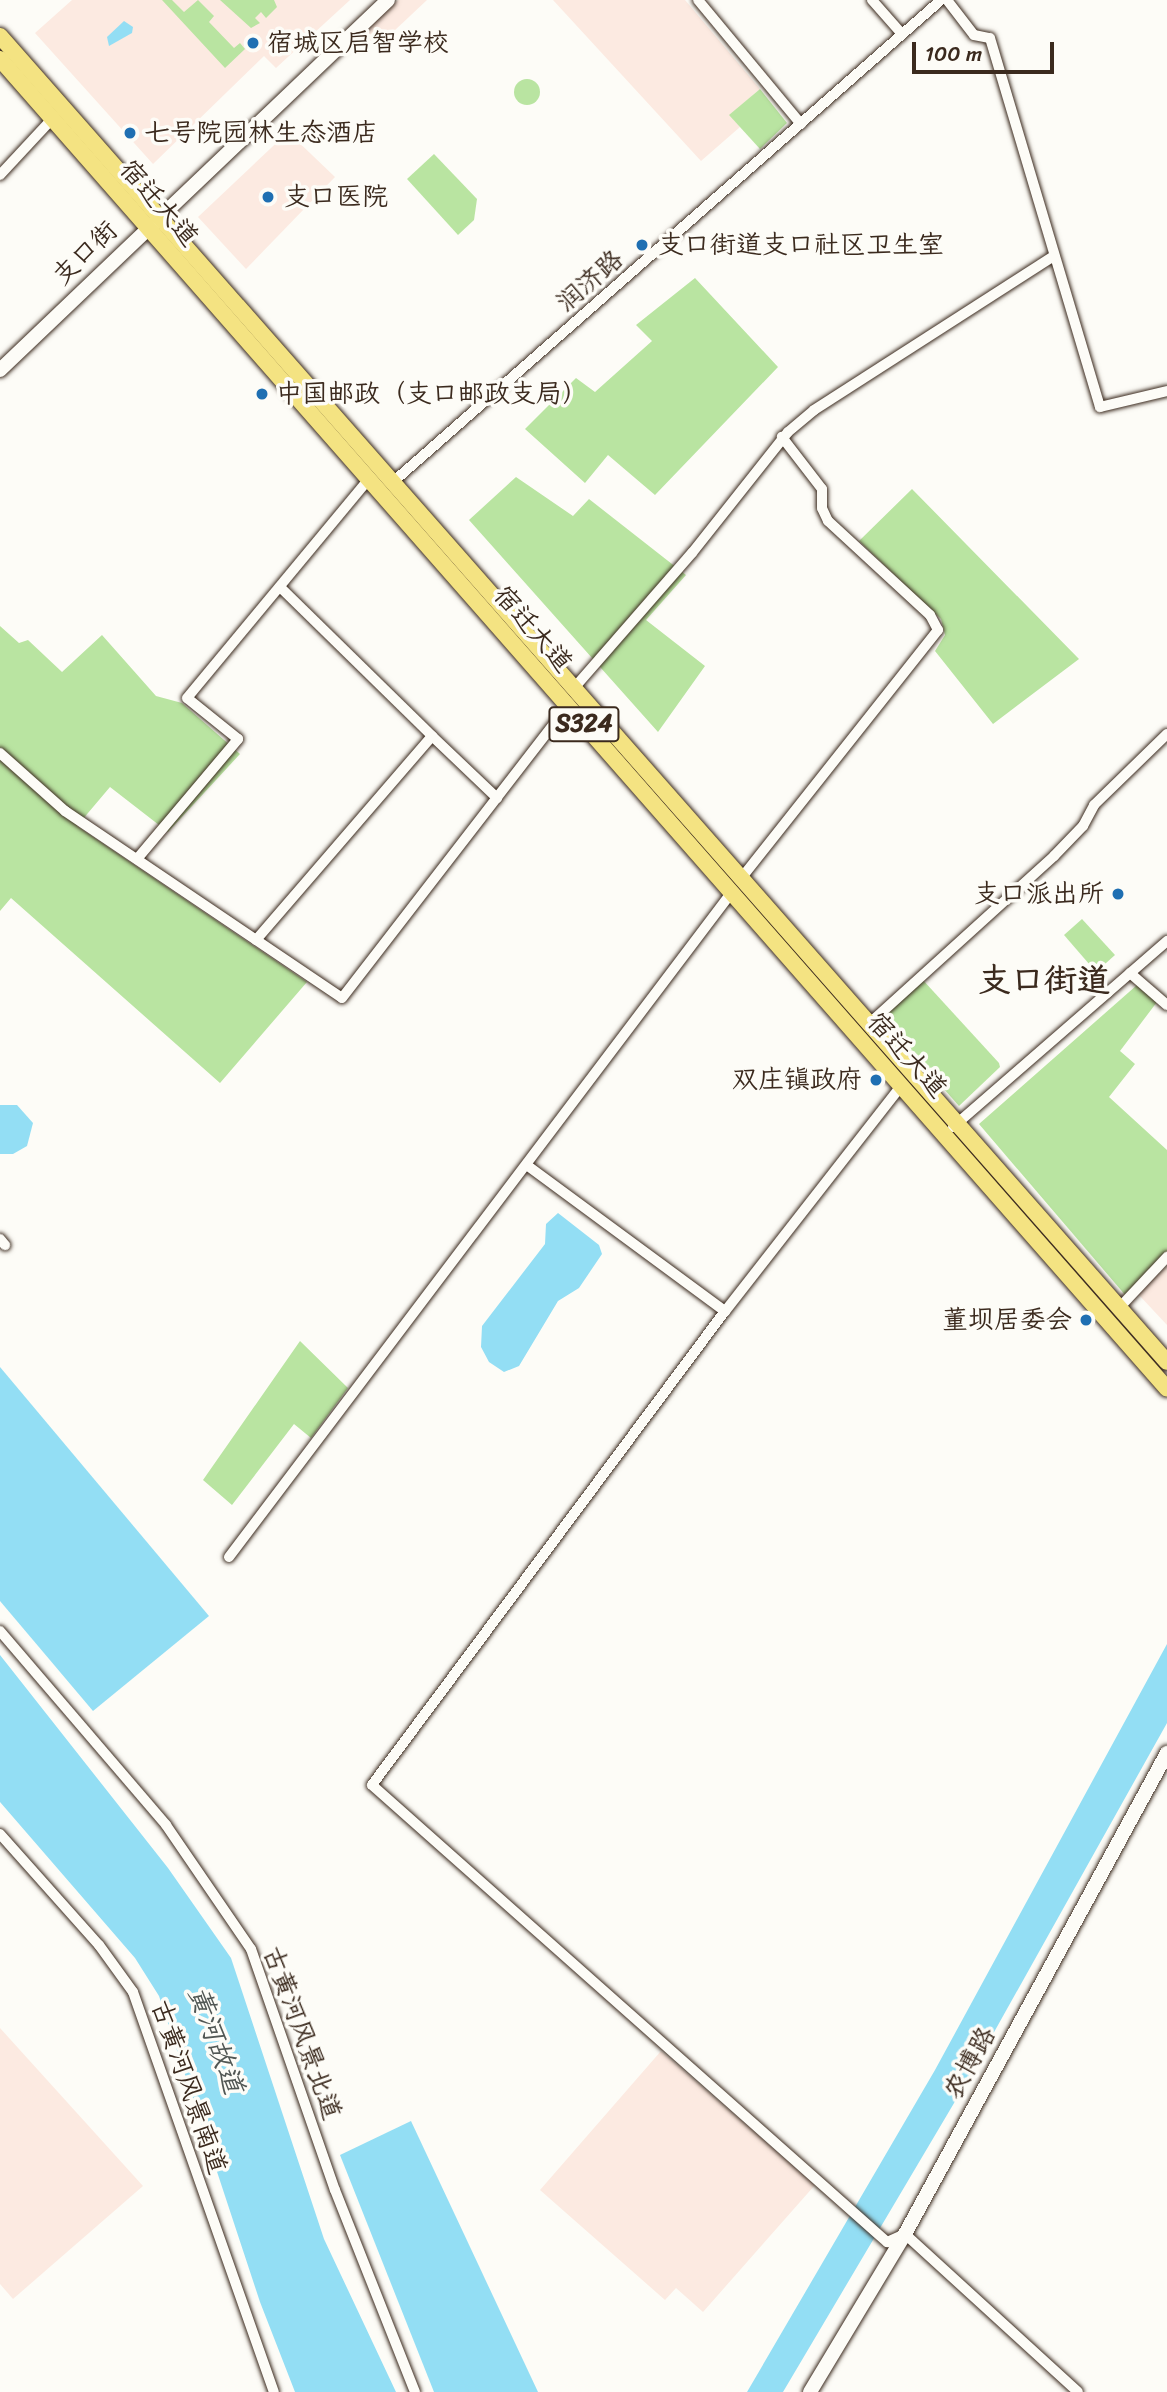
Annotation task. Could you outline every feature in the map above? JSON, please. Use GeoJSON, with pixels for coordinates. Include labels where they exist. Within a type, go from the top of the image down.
{"type":"FeatureCollection","features":[{"type":"Feature","properties":{"kind":"main road","name":"宿迁大道"},"geometry":{"type":"LineString","coordinates":[[0,36],[369,480],[1167,1389]]}},
{"type":"Feature","properties":{"kind":"main road","name":"宿迁大道"},"geometry":{"type":"LineString","coordinates":[[0,60],[52,119],[153,222],[393,482],[743,876],[1167,1362]]}},
{"type":"Feature","properties":{"kind":"street","name":"支口街"},"geometry":{"type":"LineString","coordinates":[[0,370],[388,0]]}},
{"type":"Feature","properties":{"kind":"street"},"geometry":{"type":"LineString","coordinates":[[698,0],[801,124]]}},
{"type":"Feature","properties":{"kind":"street"},"geometry":{"type":"LineString","coordinates":[[872,0],[902,34]]}},
{"type":"Feature","properties":{"kind":"street","name":"润济路"},"geometry":{"type":"LineString","coordinates":[[393,482],[941,0]]}},
{"type":"Feature","properties":{"kind":"street"},"geometry":{"type":"LineString","coordinates":[[947,0],[974,35],[990,38],[1100,407],[1167,391]]}},
{"type":"Feature","properties":{"kind":"street"},"geometry":{"type":"LineString","coordinates":[[0,175],[52,119]]}},
{"type":"Feature","properties":{"kind":"street"},"geometry":{"type":"LineString","coordinates":[[575,687],[692,553],[782,437],[814,410],[1054,256]]}},
{"type":"Feature","properties":{"kind":"street"},"geometry":{"type":"LineString","coordinates":[[743,876],[938,630],[930,615],[828,520],[822,508],[822,489],[782,437]]}},
{"type":"Feature","properties":{"kind":"street"},"geometry":{"type":"LineString","coordinates":[[137,859],[238,739],[187,698],[369,480]]}},
{"type":"Feature","properties":{"kind":"street"},"geometry":{"type":"LineString","coordinates":[[280,587],[497,798]]}},
{"type":"Feature","properties":{"kind":"street"},"geometry":{"type":"LineString","coordinates":[[0,753],[65,811],[342,998],[568,706]]}},
{"type":"Feature","properties":{"kind":"street"},"geometry":{"type":"LineString","coordinates":[[871,1022],[1054,856],[1083,826],[1094,805],[1167,734]]}},
{"type":"Feature","properties":{"kind":"street"},"geometry":{"type":"LineString","coordinates":[[257,940],[432,736]]}},
{"type":"Feature","properties":{"kind":"street"},"geometry":{"type":"LineString","coordinates":[[229,1557],[528,1166],[732,892]]}},
{"type":"Feature","properties":{"kind":"street"},"geometry":{"type":"LineString","coordinates":[[945,1135],[1167,941]]}},
{"type":"Feature","properties":{"kind":"street"},"geometry":{"type":"LineString","coordinates":[[1130,973],[1167,1005]]}},
{"type":"Feature","properties":{"kind":"street"},"geometry":{"type":"LineString","coordinates":[[901,1086],[725,1311],[372,1785],[887,2242],[905,2234],[1078,2392]]}},
{"type":"Feature","properties":{"kind":"street"},"geometry":{"type":"LineString","coordinates":[[528,1166],[725,1311]]}},
{"type":"Feature","properties":{"kind":"street"},"geometry":{"type":"LineString","coordinates":[[1120,1307],[1167,1257]]}},
{"type":"Feature","properties":{"kind":"street","name":"古黄河风景北道"},"geometry":{"type":"LineString","coordinates":[[0,1631],[166,1825],[251,1949],[335,2190],[415,2392]]}},
{"type":"Feature","properties":{"kind":"street","name":"农博路"},"geometry":{"type":"LineString","coordinates":[[810,2392],[905,2234],[1167,1753]]}},
{"type":"Feature","properties":{"kind":"street","name":"古黄河风景南道"},"geometry":{"type":"LineString","coordinates":[[0,1834],[99,1945],[133,1992],[274,2392]]}},
{"type":"Feature","properties":{"kind":"shaded area"},"geometry":{"type":"Polygon","coordinates":[[[72,0],[350,0],[276,68],[264,56],[153,164],[35,33],[72,0]]]}},
{"type":"Feature","properties":{"kind":"shaded area"},"geometry":{"type":"Polygon","coordinates":[[[398,0],[427,0],[377,47],[363,33],[398,0]]]}},
{"type":"Feature","properties":{"kind":"shaded area"},"geometry":{"type":"Polygon","coordinates":[[[553,0],[685,0],[760,89],[730,115],[740,127],[701,161],[553,0]]]}},
{"type":"Feature","properties":{"kind":"shaded area","name":"支口医院"},"geometry":{"type":"Polygon","coordinates":[[[288,132],[335,177],[246,269],[198,217],[288,132]]]}},
{"type":"Feature","properties":{"kind":"shaded area"},"geometry":{"type":"Polygon","coordinates":[[[1167,1266],[1167,1325],[1138,1294],[1167,1266]]]}},
{"type":"Feature","properties":{"kind":"shaded area"},"geometry":{"type":"Polygon","coordinates":[[[0,2028],[143,2186],[13,2299],[0,2284],[0,2028]]]}},
{"type":"Feature","properties":{"kind":"shaded area"},"geometry":{"type":"Polygon","coordinates":[[[661,2051],[815,2185],[703,2312],[676,2288],[665,2300],[540,2190],[661,2051]]]}},
{"type":"Feature","properties":{"kind":"green space"},"geometry":{"type":"Polygon","coordinates":[[[162,0],[172,0],[184,12],[198,0],[214,16],[209,22],[234,48],[240,43],[245,49],[225,68],[162,0]]]}},
{"type":"Feature","properties":{"kind":"green space"},"geometry":{"type":"Polygon","coordinates":[[[220,0],[274,0],[277,7],[266,18],[261,12],[255,18],[260,23],[251,28],[220,0]]]}},
{"type":"Feature","properties":{"kind":"green space"},"geometry":{"type":"Polygon","coordinates":[[[527,79],[536,83],[540,92],[536,101],[527,105],[518,101],[514,92],[518,83],[527,79]]]}},
{"type":"Feature","properties":{"kind":"green space"},"geometry":{"type":"Polygon","coordinates":[[[760,89],[787,123],[760,149],[729,115],[760,89]]]}},
{"type":"Feature","properties":{"kind":"green space"},"geometry":{"type":"Polygon","coordinates":[[[434,154],[477,199],[474,220],[458,235],[407,179],[434,154]]]}},
{"type":"Feature","properties":{"kind":"green space"},"geometry":{"type":"Polygon","coordinates":[[[695,278],[778,367],[655,495],[608,455],[585,483],[525,429],[576,378],[595,392],[652,341],[636,325],[695,278]]]}},
{"type":"Feature","properties":{"kind":"green space"},"geometry":{"type":"Polygon","coordinates":[[[516,477],[573,516],[589,499],[686,575],[646,620],[705,666],[658,732],[469,520],[516,477]]]}},
{"type":"Feature","properties":{"kind":"green space"},"geometry":{"type":"Polygon","coordinates":[[[912,489],[1079,659],[993,724],[935,651],[945,635],[941,619],[859,541],[912,489]]]}},
{"type":"Feature","properties":{"kind":"green space"},"geometry":{"type":"Polygon","coordinates":[[[0,626],[19,643],[28,640],[62,672],[102,635],[156,696],[182,703],[240,754],[168,832],[110,787],[77,826],[307,982],[220,1083],[11,898],[0,911],[0,626]]]}},
{"type":"Feature","properties":{"kind":"green space"},"geometry":{"type":"Polygon","coordinates":[[[1082,919],[1115,955],[1096,972],[1064,935],[1082,919]]]}},
{"type":"Feature","properties":{"kind":"green space"},"geometry":{"type":"Polygon","coordinates":[[[922,979],[999,1063],[1000,1067],[959,1106],[881,1018],[922,979]]]}},
{"type":"Feature","properties":{"kind":"green space"},"geometry":{"type":"Polygon","coordinates":[[[1137,985],[1157,1002],[1120,1051],[1135,1064],[1109,1097],[1167,1150],[1167,1251],[1126,1296],[979,1124],[1137,985]]]}},
{"type":"Feature","properties":{"kind":"green space"},"geometry":{"type":"Polygon","coordinates":[[[300,1341],[348,1388],[311,1438],[294,1424],[232,1505],[203,1480],[300,1341]]]}},
{"type":"Feature","properties":{"kind":"water"},"geometry":{"type":"Polygon","coordinates":[[[124,21],[133,27],[132,33],[109,46],[107,37],[124,21]]]}},
{"type":"Feature","properties":{"kind":"water"},"geometry":{"type":"Polygon","coordinates":[[[0,1105],[17,1105],[33,1123],[27,1146],[13,1154],[0,1154],[0,1105]]]}},
{"type":"Feature","properties":{"kind":"water"},"geometry":{"type":"Polygon","coordinates":[[[558,1213],[599,1245],[602,1254],[579,1288],[558,1301],[519,1366],[504,1372],[489,1362],[481,1347],[482,1326],[545,1244],[546,1224],[558,1213]]]}},
{"type":"Feature","properties":{"kind":"water"},"geometry":{"type":"Polygon","coordinates":[[[0,1367],[209,1616],[93,1711],[0,1601],[0,1367]]]}},
{"type":"Feature","properties":{"kind":"water"},"geometry":{"type":"Polygon","coordinates":[[[1167,1644],[1167,1723],[960,2093],[783,2392],[747,2392],[935,2070],[1167,1644]]]}},
{"type":"Feature","properties":{"kind":"water","name":"黄河故道"},"geometry":{"type":"Polygon","coordinates":[[[0,1655],[168,1868],[231,1958],[324,2239],[396,2392],[295,2392],[260,2302],[159,1996],[135,1958],[0,1802],[0,1655]]]}},
{"type":"Feature","properties":{"kind":"water"},"geometry":{"type":"Polygon","coordinates":[[[411,2121],[538,2392],[434,2392],[340,2155],[411,2121]]]}},
{"type":"Feature","properties":{"kind":"place","name":"宿城区启智学校"},"geometry":{"type":"Point","coordinates":[253,43]}},
{"type":"Feature","properties":{"kind":"place","name":"七号院园林生态酒店"},"geometry":{"type":"Point","coordinates":[130,133]}},
{"type":"Feature","properties":{"kind":"place","name":"支口医院"},"geometry":{"type":"Point","coordinates":[268,197]}},
{"type":"Feature","properties":{"kind":"place","name":"支口街道支口社区卫生室"},"geometry":{"type":"Point","coordinates":[642,245]}},
{"type":"Feature","properties":{"kind":"place","name":"中国邮政（支口邮政支局）"},"geometry":{"type":"Point","coordinates":[262,394]}},
{"type":"Feature","properties":{"kind":"place","name":"支口派出所"},"geometry":{"type":"Point","coordinates":[1118,894]}},
{"type":"Feature","properties":{"kind":"place","name":"双庄镇政府"},"geometry":{"type":"Point","coordinates":[876,1080]}},
{"type":"Feature","properties":{"kind":"place","name":"董坝居委会"},"geometry":{"type":"Point","coordinates":[1086,1320]}},
{"type":"Feature","properties":{"kind":"district","name":"支口街道"},"geometry":{"type":"Point","coordinates":[1044,981]}}]}
